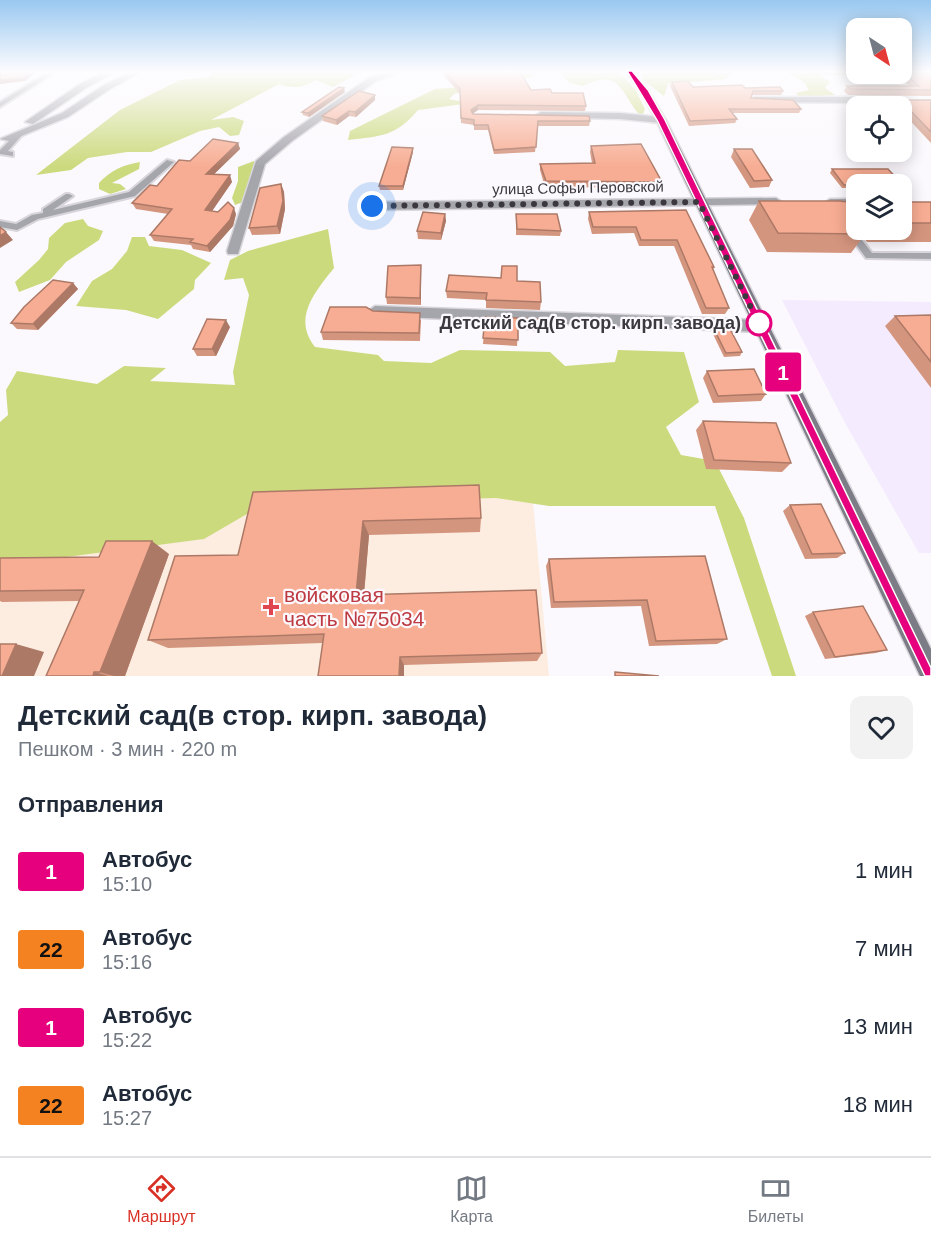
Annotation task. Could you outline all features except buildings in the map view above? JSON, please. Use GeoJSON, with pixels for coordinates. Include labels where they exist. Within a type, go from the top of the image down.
{"type":"FeatureCollection","features":[{"type":"Feature","properties":{"kind":"main road"},"geometry":{"type":"LineString","coordinates":[[652,104],[931,674]]}},
{"type":"Feature","properties":{"kind":"street"},"geometry":{"type":"LineString","coordinates":[[3,140],[57,104]]}},
{"type":"Feature","properties":{"kind":"street"},"geometry":{"type":"LineString","coordinates":[[3,140],[65,115],[82,104]]}},
{"type":"Feature","properties":{"kind":"street"},"geometry":{"type":"LineString","coordinates":[[233,250],[260,162],[339,104]]}},
{"type":"Feature","properties":{"kind":"street"},"geometry":{"type":"LineString","coordinates":[[525,115],[620,116],[661,120]]}},
{"type":"Feature","properties":{"kind":"street","name":"улица Софьи Перовской"},"geometry":{"type":"LineString","coordinates":[[372,206],[794,202]]}},
{"type":"Feature","properties":{"kind":"street"},"geometry":{"type":"LineString","coordinates":[[827,206],[846,204]]}},
{"type":"Feature","properties":{"kind":"street"},"geometry":{"type":"LineString","coordinates":[[375,311],[760,326]]}},
{"type":"Feature","properties":{"kind":"lane"},"geometry":{"type":"LineString","coordinates":[[10,154],[3,152],[20,133]]}},
{"type":"Feature","properties":{"kind":"lane"},"geometry":{"type":"LineString","coordinates":[[35,217],[132,194],[170,162]]}},
{"type":"Feature","properties":{"kind":"lane"},"geometry":{"type":"LineString","coordinates":[[0,224],[17,227],[69,196]]}},
{"type":"Feature","properties":{"kind":"lane"},"geometry":{"type":"LineString","coordinates":[[842,220],[869,256],[931,256]]}},
{"type":"Feature","properties":{"kind":"shaded area"},"geometry":{"type":"Polygon","coordinates":[[[782,300],[931,302],[931,553],[919,553],[844,421],[782,300]]]}},
{"type":"Feature","properties":{"kind":"shaded area","name":"войсковая часть №75034"},"geometry":{"type":"Polygon","coordinates":[[[480,496],[533,502],[549,676],[0,676],[0,538],[32,528],[480,496]]]}},
{"type":"Feature","properties":{"kind":"green space"},"geometry":{"type":"Polygon","coordinates":[[[133,104],[242,104],[211,120],[233,117],[244,121],[239,135],[230,136],[219,127],[200,131],[151,152],[127,152],[88,158],[71,170],[36,175],[120,110],[133,104]]]}},
{"type":"Feature","properties":{"kind":"green space"},"geometry":{"type":"Polygon","coordinates":[[[406,104],[467,104],[418,110],[402,126],[387,134],[348,140],[350,131],[406,104]]]}},
{"type":"Feature","properties":{"kind":"green space"},"geometry":{"type":"Polygon","coordinates":[[[632,104],[642,104],[645,109],[643,114],[655,125],[644,119],[632,104]]]}},
{"type":"Feature","properties":{"kind":"green space"},"geometry":{"type":"Polygon","coordinates":[[[254,161],[254,170],[243,202],[235,205],[232,198],[238,181],[238,167],[254,161]]]}},
{"type":"Feature","properties":{"kind":"green space"},"geometry":{"type":"Polygon","coordinates":[[[140,162],[139,169],[112,183],[120,184],[126,189],[110,194],[99,189],[99,183],[113,171],[140,162]]]}},
{"type":"Feature","properties":{"kind":"green space"},"geometry":{"type":"Polygon","coordinates":[[[83,219],[88,226],[103,231],[99,240],[66,262],[50,280],[19,292],[15,282],[48,249],[49,238],[65,223],[83,219]]]}},
{"type":"Feature","properties":{"kind":"green space"},"geometry":{"type":"Polygon","coordinates":[[[328,229],[334,268],[314,296],[306,316],[308,336],[315,347],[378,355],[384,361],[431,363],[460,350],[550,352],[565,366],[615,362],[618,350],[684,352],[699,402],[666,427],[681,455],[715,461],[744,518],[796,676],[772,676],[715,506],[549,506],[496,498],[264,504],[204,539],[51,559],[0,578],[0,422],[8,415],[6,390],[17,371],[97,384],[124,366],[166,368],[150,381],[235,385],[233,372],[249,295],[243,278],[224,280],[230,260],[248,251],[328,229]]]}},
{"type":"Feature","properties":{"kind":"green space"},"geometry":{"type":"Polygon","coordinates":[[[132,237],[145,237],[149,246],[182,250],[211,263],[195,280],[194,289],[158,319],[126,310],[76,306],[92,281],[112,269],[127,251],[132,237]]]}},
{"type":"Feature","properties":{"kind":"bus line","name":"1"},"geometry":{"type":"LineString","coordinates":[[653,104],[699,202],[931,674]]}},
{"type":"Feature","properties":{"kind":"place","name":"Детский сад(в стор. кирп. завода)"},"geometry":{"type":"Point","coordinates":[759,323]}},
{"type":"Feature","properties":{"kind":"place","name":"войсковая часть №75034"},"geometry":{"type":"Point","coordinates":[271,607]}},
{"type":"Feature","properties":{"kind":"route"},"geometry":{"type":"LineString","coordinates":[[372,206],[699,202],[760,326],[759,323]]}}]}
